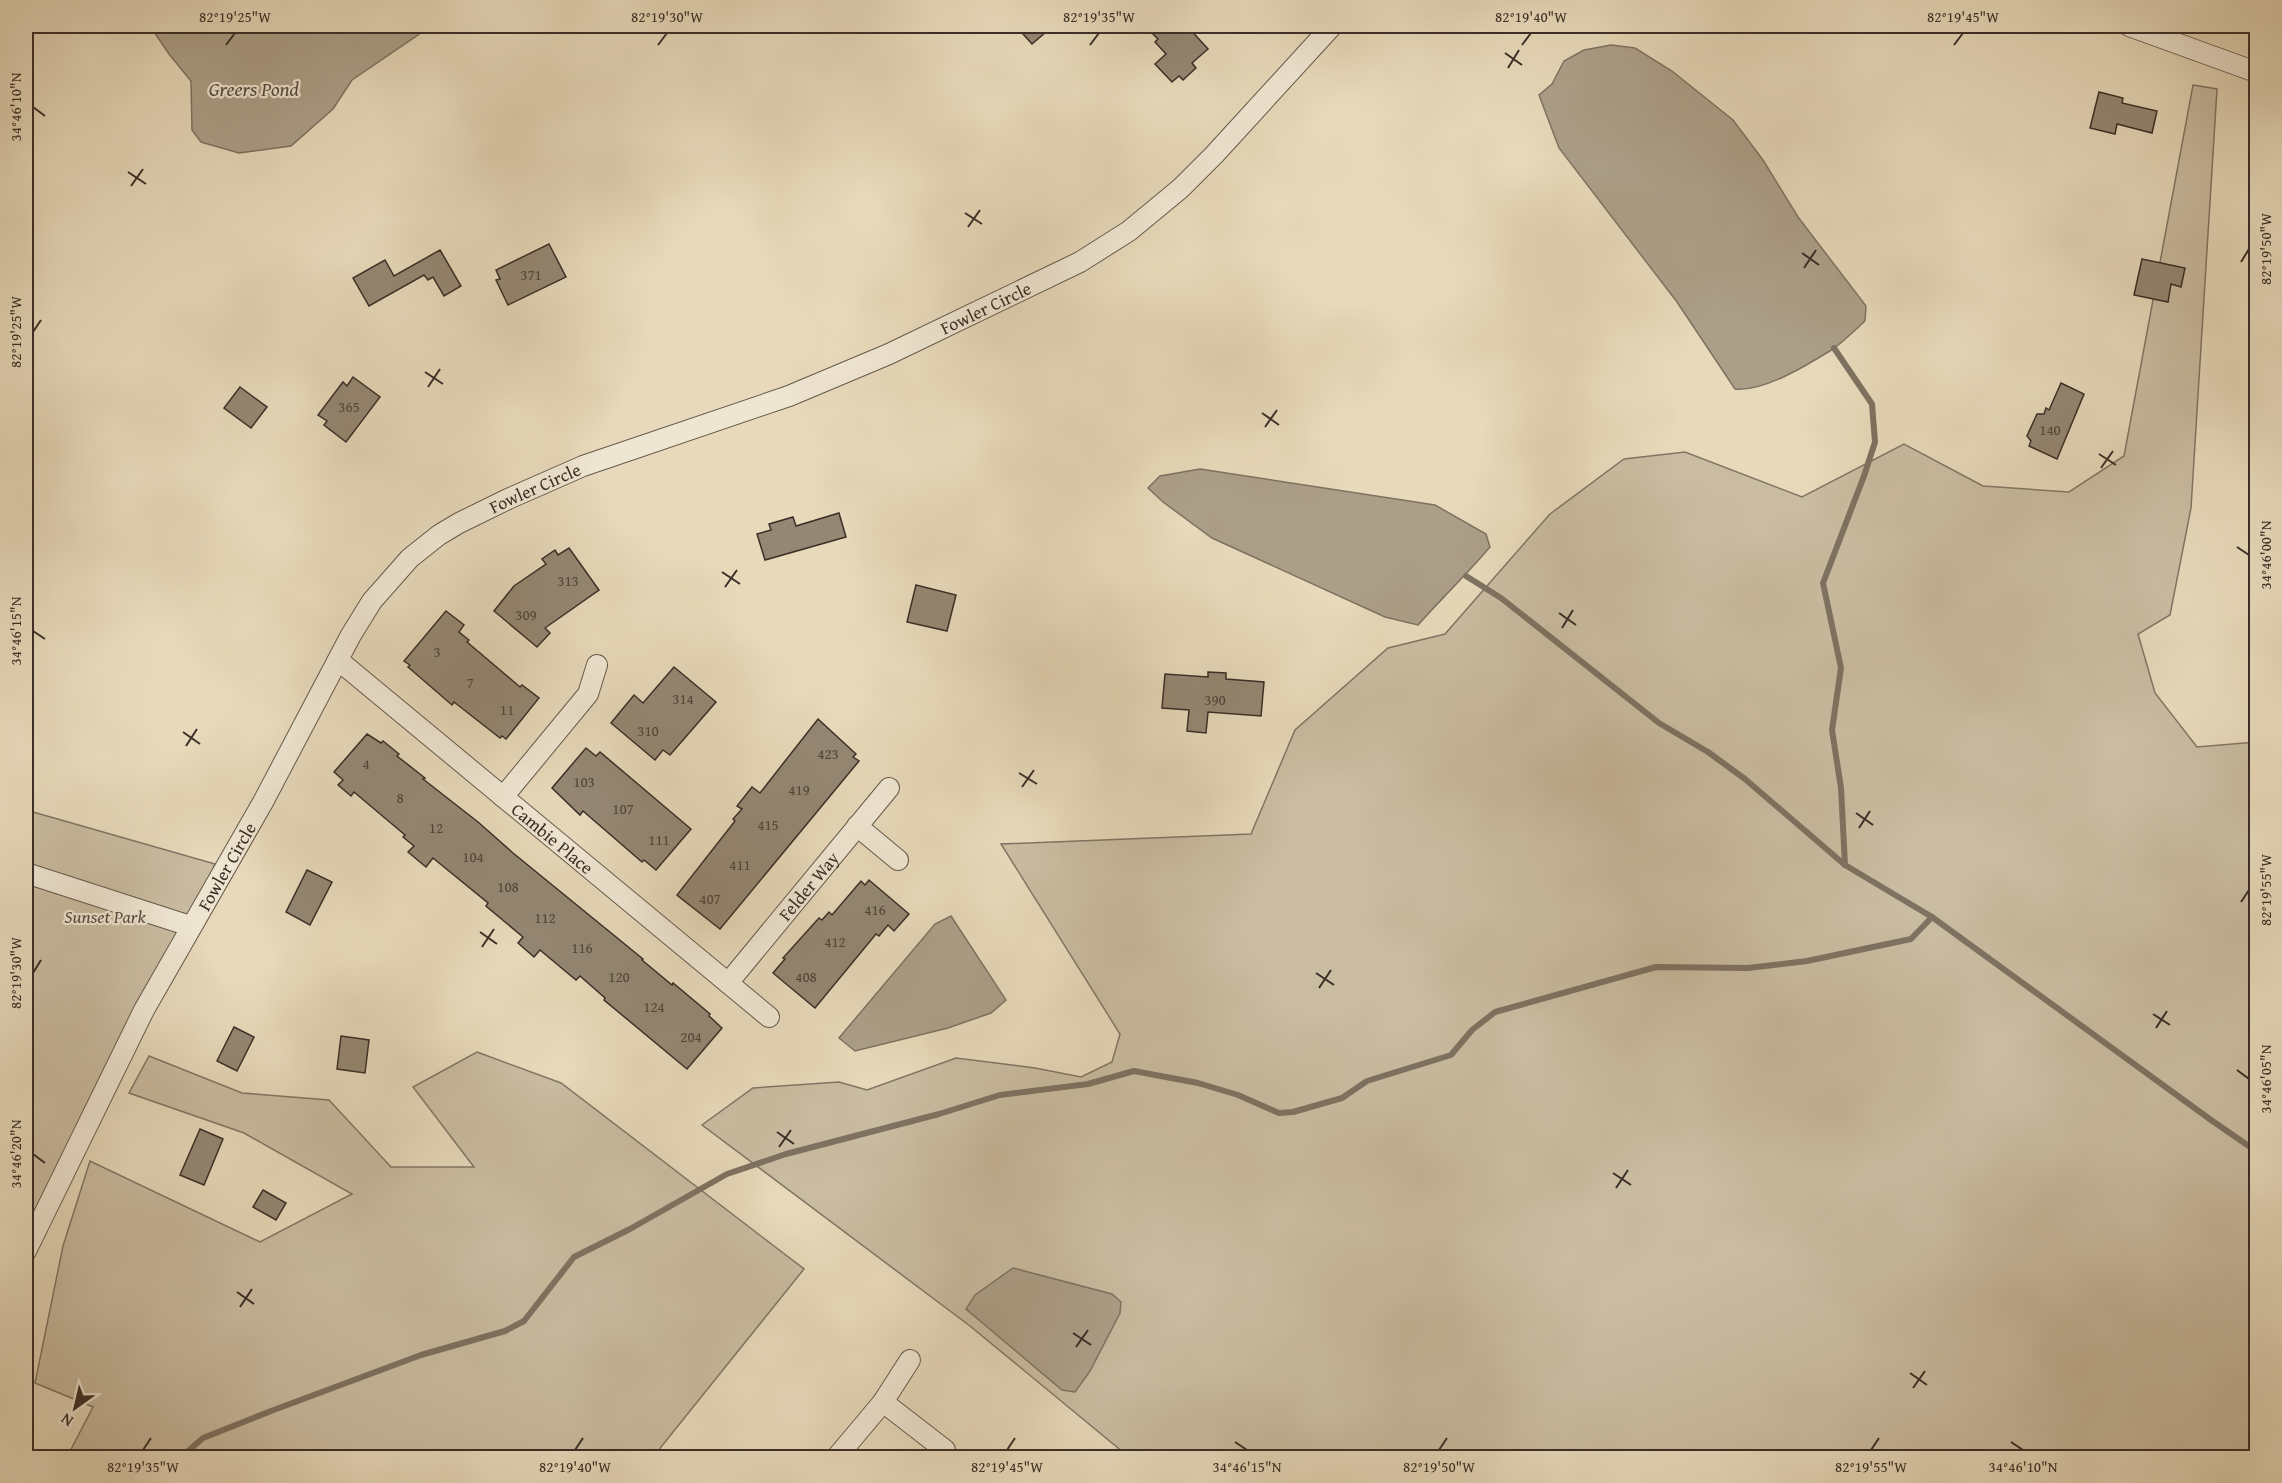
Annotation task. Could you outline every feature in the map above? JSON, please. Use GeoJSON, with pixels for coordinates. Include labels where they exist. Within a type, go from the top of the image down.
{"type":"FeatureCollection","features":[{"type":"Feature","properties":{"kind":"street","name":"Fowler Circle"},"geometry":{"type":"LineString","coordinates":[[26,1251],[144,1010],[190,926],[263,802],[372,601],[410,558],[439,535],[508,499],[584,466],[789,396],[889,354],[1080,262],[1129,231],[1181,188],[1332,26]]}},
{"type":"Feature","properties":{"kind":"street"},"geometry":{"type":"LineString","coordinates":[[2128,26],[2256,72]]}},
{"type":"Feature","properties":{"kind":"street","name":"Cambie Place"},"geometry":{"type":"LineString","coordinates":[[338,660],[769,1017]]}},
{"type":"Feature","properties":{"kind":"street"},"geometry":{"type":"LineString","coordinates":[[503,797],[588,694],[597,665]]}},
{"type":"Feature","properties":{"kind":"street","name":"Felder Way"},"geometry":{"type":"LineString","coordinates":[[728,983],[888,788]]}},
{"type":"Feature","properties":{"kind":"street"},"geometry":{"type":"LineString","coordinates":[[857,826],[898,860]]}},
{"type":"Feature","properties":{"kind":"street"},"geometry":{"type":"LineString","coordinates":[[26,873],[190,926]]}},
{"type":"Feature","properties":{"kind":"street"},"geometry":{"type":"LineString","coordinates":[[836,1458],[883,1402],[910,1360]]}},
{"type":"Feature","properties":{"kind":"street"},"geometry":{"type":"LineString","coordinates":[[883,1402],[945,1450]]}},
{"type":"Feature","properties":{"kind":"green space"},"geometry":{"type":"Polygon","coordinates":[[[2193,85],[2217,89],[2191,508],[2170,615],[2138,634],[2155,693],[2197,747],[2256,742],[2256,1457],[1129,1457],[970,1326],[702,1125],[753,1088],[839,1082],[867,1090],[956,1058],[1035,1068],[1081,1077],[1112,1062],[1120,1034],[1001,844],[1251,834],[1295,730],[1388,648],[1445,634],[1550,514],[1624,459],[1685,452],[1802,497],[1904,444],[1983,486],[2069,492],[2124,456],[2193,85]]]}},
{"type":"Feature","properties":{"kind":"green space","name":"Sunset Park"},"geometry":{"type":"Polygon","coordinates":[[[26,810],[215,864],[190,926],[37,1213],[26,1208],[26,810]]]}},
{"type":"Feature","properties":{"kind":"green space"},"geometry":{"type":"Polygon","coordinates":[[[477,1052],[561,1083],[804,1269],[653,1457],[67,1457],[93,1407],[35,1383],[63,1246],[90,1161],[260,1242],[352,1194],[244,1133],[129,1093],[149,1056],[242,1093],[329,1100],[391,1167],[474,1167],[413,1087],[477,1052]]]}},
{"type":"Feature","properties":{"kind":"water","name":"Greers Pond"},"geometry":{"type":"Polygon","coordinates":[[[150,26],[442,26],[424,31],[352,80],[333,109],[291,146],[239,153],[201,142],[192,130],[191,81],[150,26]]]}},
{"type":"Feature","properties":{"kind":"water"},"geometry":{"type":"Polygon","coordinates":[[[1611,45],[1635,48],[1672,71],[1733,120],[1763,160],[1798,217],[1866,306],[1865,321],[1833,349],[1772,382],[1747,389],[1735,389],[1677,302],[1559,148],[1539,95],[1552,84],[1564,61],[1584,50],[1611,45]]]}},
{"type":"Feature","properties":{"kind":"water"},"geometry":{"type":"Polygon","coordinates":[[[1200,469],[1435,505],[1486,534],[1490,547],[1418,625],[1385,617],[1212,538],[1148,488],[1160,476],[1200,469]]]}},
{"type":"Feature","properties":{"kind":"water"},"geometry":{"type":"Polygon","coordinates":[[[951,916],[1006,1000],[991,1013],[948,1028],[855,1051],[839,1038],[935,924],[951,916]]]}},
{"type":"Feature","properties":{"kind":"water"},"geometry":{"type":"Polygon","coordinates":[[[1013,1268],[1112,1294],[1121,1302],[1120,1313],[1090,1371],[1075,1392],[1062,1390],[966,1309],[975,1295],[1013,1268]]]}},
{"type":"Feature","properties":{"kind":"building"},"geometry":{"type":"Polygon","coordinates":[[[1016,26],[1053,26],[1032,44],[1016,26]]]}},
{"type":"Feature","properties":{"kind":"building"},"geometry":{"type":"Polygon","coordinates":[[[1163,26],[1187,26],[1208,49],[1192,63],[1196,68],[1183,80],[1179,76],[1172,82],[1155,64],[1166,54],[1155,42],[1158,39],[1153,34],[1163,26]]]}},
{"type":"Feature","properties":{"kind":"building"},"geometry":{"type":"Polygon","coordinates":[[[2099,92],[2123,98],[2122,103],[2157,111],[2152,133],[2117,124],[2115,134],[2090,128],[2099,92]]]}},
{"type":"Feature","properties":{"kind":"building"},"geometry":{"type":"Polygon","coordinates":[[[549,244],[566,277],[508,305],[496,280],[500,279],[496,270],[549,244]]]}},
{"type":"Feature","properties":{"kind":"building"},"geometry":{"type":"Polygon","coordinates":[[[440,250],[461,286],[444,296],[433,277],[428,280],[424,275],[369,306],[353,278],[385,260],[394,276],[440,250]]]}},
{"type":"Feature","properties":{"kind":"building"},"geometry":{"type":"Polygon","coordinates":[[[2142,259],[2185,268],[2181,287],[2171,284],[2168,302],[2134,295],[2142,259]]]}},
{"type":"Feature","properties":{"kind":"building"},"geometry":{"type":"Polygon","coordinates":[[[353,377],[380,397],[346,442],[324,425],[327,421],[318,415],[343,382],[347,386],[353,377]]]}},
{"type":"Feature","properties":{"kind":"building"},"geometry":{"type":"Polygon","coordinates":[[[2061,383],[2084,394],[2057,459],[2029,446],[2031,441],[2027,436],[2037,414],[2044,414],[2046,408],[2049,410],[2061,383]]]}},
{"type":"Feature","properties":{"kind":"building"},"geometry":{"type":"Polygon","coordinates":[[[240,387],[267,407],[251,428],[224,408],[240,387]]]}},
{"type":"Feature","properties":{"kind":"building"},"geometry":{"type":"Polygon","coordinates":[[[839,513],[846,537],[765,560],[757,534],[771,530],[769,524],[793,517],[796,526],[839,513]]]}},
{"type":"Feature","properties":{"kind":"building"},"geometry":{"type":"Polygon","coordinates":[[[569,548],[599,590],[545,628],[550,633],[537,647],[494,611],[514,586],[546,564],[542,559],[555,550],[558,555],[569,548]]]}},
{"type":"Feature","properties":{"kind":"building"},"geometry":{"type":"Polygon","coordinates":[[[916,585],[956,595],[947,631],[907,622],[916,585]]]}},
{"type":"Feature","properties":{"kind":"building"},"geometry":{"type":"Polygon","coordinates":[[[446,611],[464,625],[459,632],[469,640],[467,642],[520,687],[522,685],[539,698],[506,739],[502,736],[500,738],[454,702],[452,705],[404,661],[446,611]]]}},
{"type":"Feature","properties":{"kind":"building"},"geometry":{"type":"Polygon","coordinates":[[[674,667],[716,702],[670,755],[663,750],[655,760],[611,723],[634,695],[643,703],[674,667]]]}},
{"type":"Feature","properties":{"kind":"building"},"geometry":{"type":"Polygon","coordinates":[[[1208,672],[1226,673],[1226,679],[1264,682],[1261,716],[1208,712],[1206,733],[1187,731],[1189,710],[1162,708],[1165,674],[1208,677],[1208,672]]]}},
{"type":"Feature","properties":{"kind":"building"},"geometry":{"type":"Polygon","coordinates":[[[818,719],[856,754],[853,757],[859,761],[720,929],[677,895],[735,821],[733,819],[742,809],[737,806],[752,787],[760,793],[818,719]]]}},
{"type":"Feature","properties":{"kind":"building"},"geometry":{"type":"Polygon","coordinates":[[[367,734],[381,743],[383,741],[399,754],[397,756],[425,778],[423,779],[710,1014],[709,1016],[722,1028],[687,1069],[604,1000],[605,998],[580,976],[576,980],[540,950],[534,957],[518,943],[523,937],[486,906],[488,903],[433,858],[426,867],[408,852],[414,846],[403,837],[405,835],[354,792],[351,796],[338,785],[343,780],[334,772],[367,734]]]}},
{"type":"Feature","properties":{"kind":"building"},"geometry":{"type":"Polygon","coordinates":[[[586,748],[596,756],[600,752],[691,829],[656,870],[644,860],[642,862],[583,811],[580,815],[552,788],[586,748]]]}},
{"type":"Feature","properties":{"kind":"building"},"geometry":{"type":"Polygon","coordinates":[[[307,870],[332,882],[310,925],[286,912],[307,870]]]}},
{"type":"Feature","properties":{"kind":"building"},"geometry":{"type":"Polygon","coordinates":[[[869,880],[909,914],[894,931],[888,925],[879,936],[876,934],[815,1008],[773,973],[785,959],[783,958],[819,918],[822,920],[829,912],[832,915],[861,881],[865,885],[869,880]]]}},
{"type":"Feature","properties":{"kind":"building"},"geometry":{"type":"Polygon","coordinates":[[[234,1027],[254,1037],[237,1071],[217,1061],[234,1027]]]}},
{"type":"Feature","properties":{"kind":"building"},"geometry":{"type":"Polygon","coordinates":[[[341,1036],[369,1040],[365,1073],[337,1069],[341,1036]]]}},
{"type":"Feature","properties":{"kind":"building"},"geometry":{"type":"Polygon","coordinates":[[[200,1129],[223,1139],[204,1185],[180,1175],[200,1129]]]}},
{"type":"Feature","properties":{"kind":"building"},"geometry":{"type":"Polygon","coordinates":[[[263,1190],[286,1203],[276,1220],[253,1207],[263,1190]]]}},
{"type":"Feature","properties":{"kind":"waterway"},"geometry":{"type":"LineString","coordinates":[[1834,348],[1872,404],[1875,442],[1823,583],[1841,668],[1832,730],[1841,788],[1845,865]]}},
{"type":"Feature","properties":{"kind":"waterway"},"geometry":{"type":"LineString","coordinates":[[1466,576],[1501,598],[1659,723],[1708,752],[1745,779],[1845,865],[1932,917],[2256,1151]]}},
{"type":"Feature","properties":{"kind":"waterway"},"geometry":{"type":"LineString","coordinates":[[180,1458],[203,1438],[271,1411],[421,1355],[505,1331],[524,1321],[574,1257],[630,1229],[727,1174],[786,1154],[939,1114],[1000,1095],[1088,1084],[1134,1071],[1198,1083],[1238,1095],[1279,1113],[1293,1112],[1342,1098],[1367,1081],[1451,1055],[1472,1030],[1495,1012],[1656,967],[1748,968],[1807,961],[1911,939],[1932,917]]}}]}
